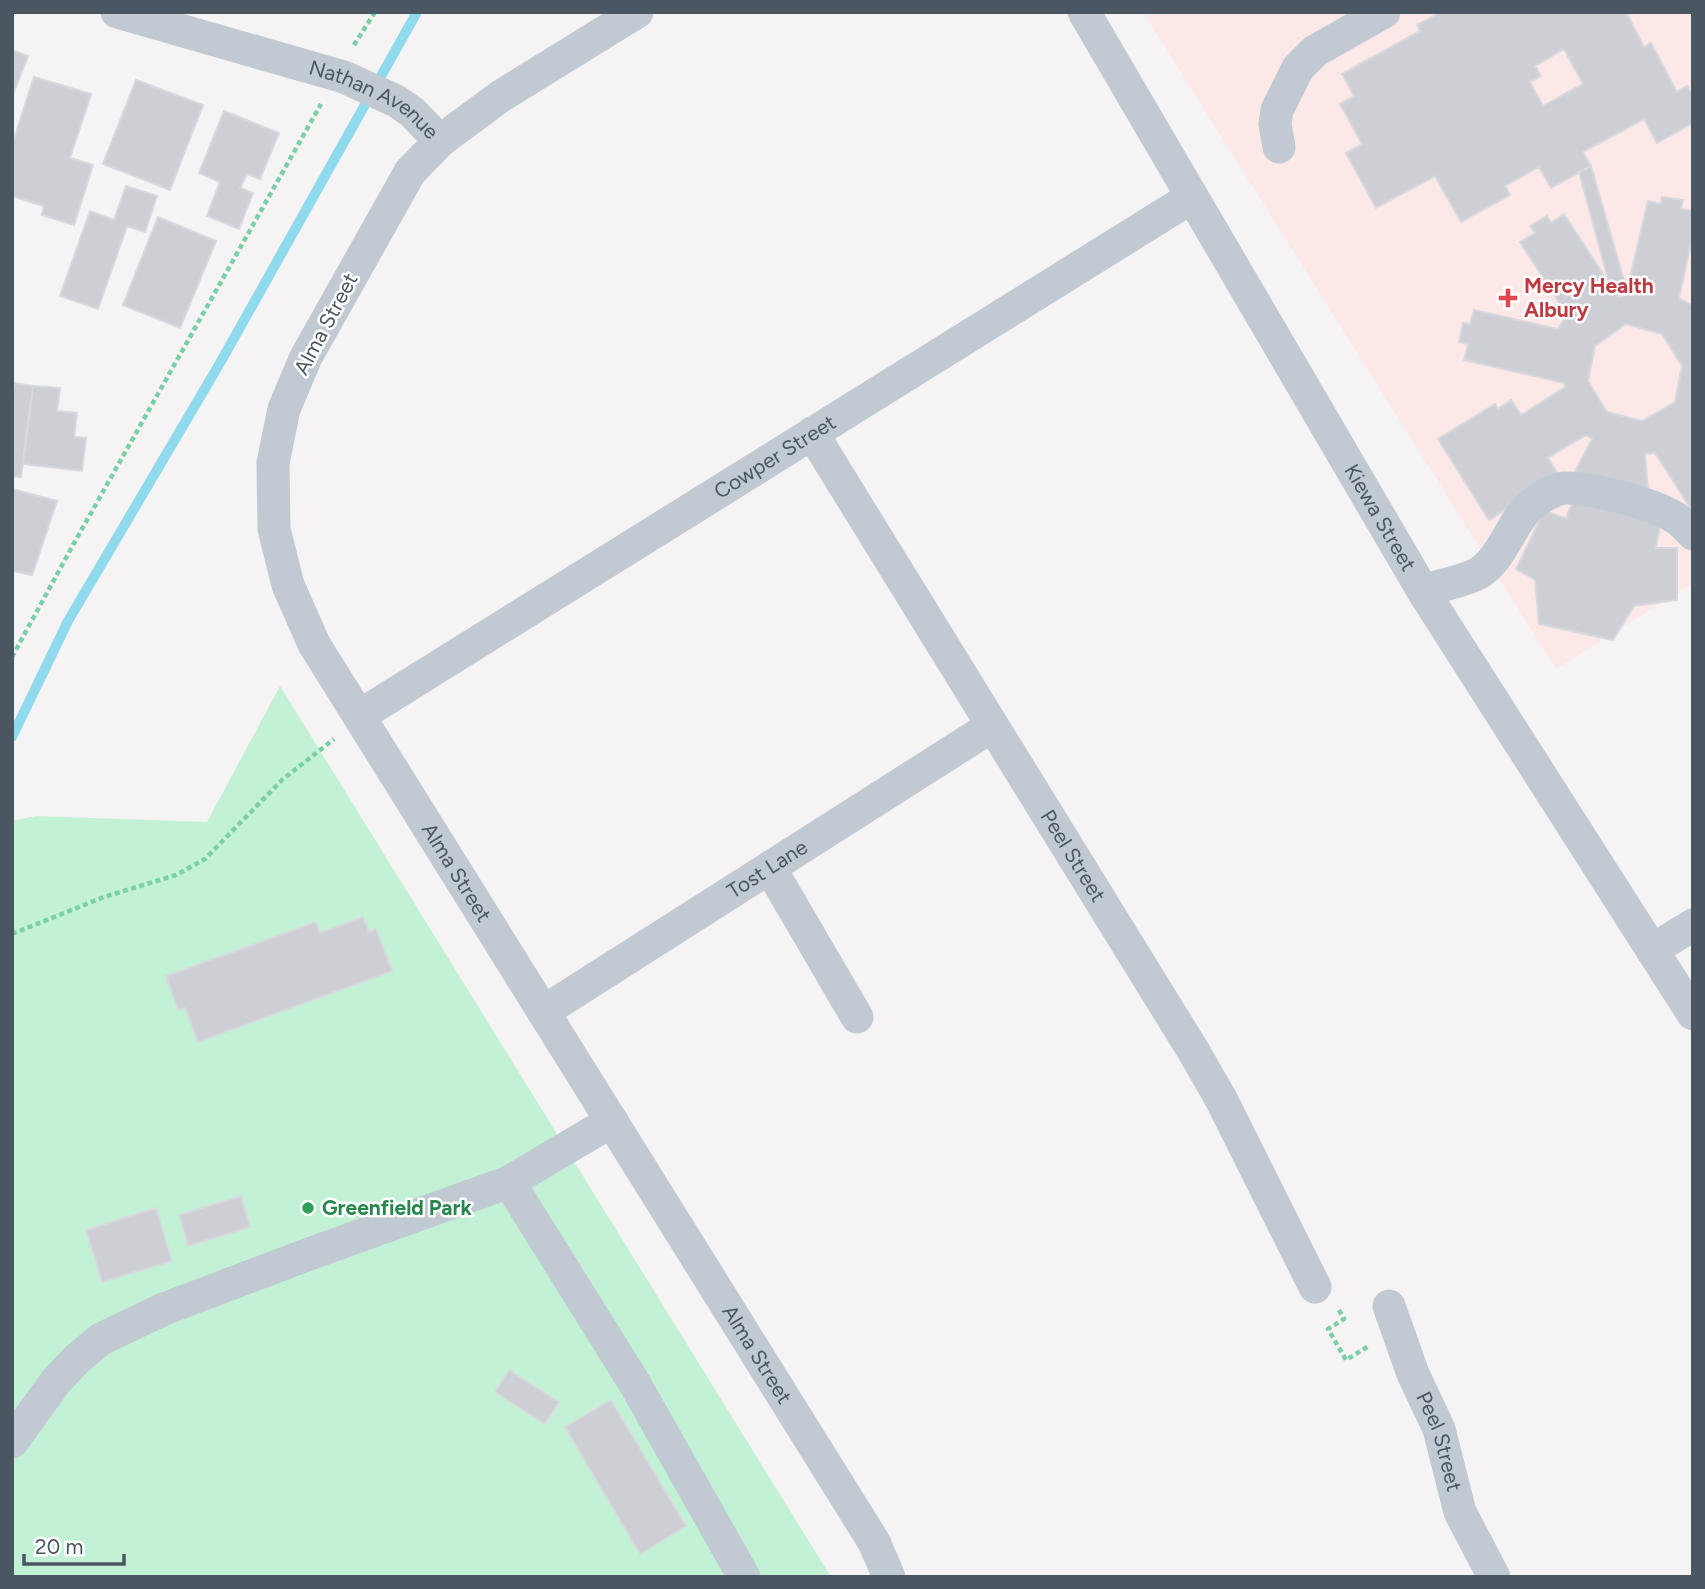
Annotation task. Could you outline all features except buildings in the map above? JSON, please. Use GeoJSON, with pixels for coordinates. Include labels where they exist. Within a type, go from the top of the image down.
{"type":"FeatureCollection","features":[{"type":"Feature","properties":{"kind":"street","name":"Nathan Avenue"},"geometry":{"type":"LineString","coordinates":[[133,14],[341,73],[396,101],[412,112],[440,141],[500,96],[636,12]]}},
{"type":"Feature","properties":{"kind":"street","name":"Kiewa Street"},"geometry":{"type":"LineString","coordinates":[[1084,12],[1423,591],[1693,1014]]}},
{"type":"Feature","properties":{"kind":"street"},"geometry":{"type":"LineString","coordinates":[[1279,147],[1275,124],[1277,110],[1298,68],[1315,51],[1384,12]]}},
{"type":"Feature","properties":{"kind":"street","name":"Alma Street"},"geometry":{"type":"LineString","coordinates":[[440,141],[410,172],[306,357],[284,409],[273,463],[274,529],[288,585],[314,644],[874,1542],[889,1577]]}},
{"type":"Feature","properties":{"kind":"street","name":"Cowper Street"},"geometry":{"type":"LineString","coordinates":[[359,716],[1192,197]]}},
{"type":"Feature","properties":{"kind":"street","name":"Peel Street"},"geometry":{"type":"LineString","coordinates":[[812,433],[1208,1076],[1327,1298]]}},
{"type":"Feature","properties":{"kind":"street"},"geometry":{"type":"LineString","coordinates":[[1423,591],[1479,573],[1505,544],[1515,523],[1533,503],[1560,488],[1590,491],[1657,509],[1677,519],[1693,534]]}},
{"type":"Feature","properties":{"kind":"street","name":"Tost Lane"},"geometry":{"type":"LineString","coordinates":[[543,1012],[992,726]]}},
{"type":"Feature","properties":{"kind":"street"},"geometry":{"type":"LineString","coordinates":[[770,868],[857,1017]]}},
{"type":"Feature","properties":{"kind":"street"},"geometry":{"type":"LineString","coordinates":[[1652,950],[1693,925]]}},
{"type":"Feature","properties":{"kind":"street"},"geometry":{"type":"LineString","coordinates":[[12,1442],[64,1373],[93,1345],[111,1334],[164,1309],[299,1257],[509,1182],[612,1121]]}},
{"type":"Feature","properties":{"kind":"street"},"geometry":{"type":"LineString","coordinates":[[509,1182],[635,1384],[744,1577]]}},
{"type":"Feature","properties":{"kind":"street","name":"Peel Street"},"geometry":{"type":"LineString","coordinates":[[1389,1306],[1413,1374],[1439,1429],[1460,1512],[1494,1577]]}},
{"type":"Feature","properties":{"kind":"path"},"geometry":{"type":"LineString","coordinates":[[12,657],[375,12]]}},
{"type":"Feature","properties":{"kind":"path"},"geometry":{"type":"LineString","coordinates":[[12,934],[104,897],[176,875],[205,859],[282,780],[311,759],[359,716]]}},
{"type":"Feature","properties":{"kind":"path"},"geometry":{"type":"LineString","coordinates":[[1327,1298],[1344,1319],[1328,1329],[1346,1360],[1369,1346]]}},
{"type":"Feature","properties":{"kind":"shaded area","name":"Mercy Health Albury"},"geometry":{"type":"Polygon","coordinates":[[[1143,12],[1693,12],[1693,583],[1556,669],[1143,12]]]}},
{"type":"Feature","properties":{"kind":"green space","name":"Greenfield Park"},"geometry":{"type":"Polygon","coordinates":[[[280,686],[831,1577],[12,1577],[12,821],[36,816],[207,822],[280,686]]]}},
{"type":"Feature","properties":{"kind":"waterway"},"geometry":{"type":"LineString","coordinates":[[12,737],[68,621],[220,363],[417,12]]}},
{"type":"Feature","properties":{"kind":"place","name":"Mercy Health Albury"},"geometry":{"type":"Point","coordinates":[1508,298]}},
{"type":"Feature","properties":{"kind":"place","name":"Greenfield Park"},"geometry":{"type":"Point","coordinates":[308,1208]}}]}
